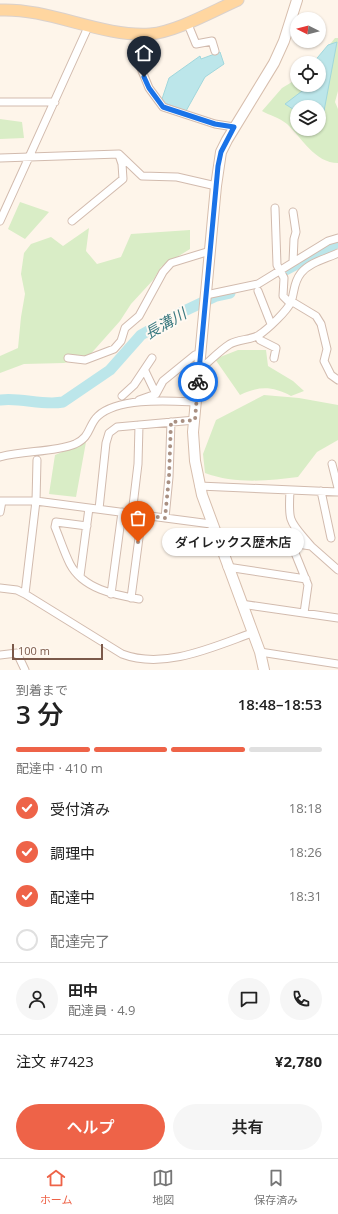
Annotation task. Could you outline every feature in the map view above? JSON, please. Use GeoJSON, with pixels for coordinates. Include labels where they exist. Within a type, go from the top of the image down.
{"type":"FeatureCollection","features":[{"type":"Feature","properties":{"kind":"main road"},"geometry":{"type":"LineString","coordinates":[[0,10],[22,10],[89,25],[140,34],[161,32],[238,0]]}},
{"type":"Feature","properties":{"kind":"street"},"geometry":{"type":"LineString","coordinates":[[264,670],[260,652],[227,567],[199,486],[194,443],[195,420],[216,186],[221,152],[234,127],[274,63],[284,41],[297,0]]}},
{"type":"Feature","properties":{"kind":"street"},"geometry":{"type":"LineString","coordinates":[[187,22],[196,44],[212,40],[215,51]]}},
{"type":"Feature","properties":{"kind":"street"},"geometry":{"type":"LineString","coordinates":[[0,221],[2,211],[55,102],[89,25]]}},
{"type":"Feature","properties":{"kind":"street"},"geometry":{"type":"LineString","coordinates":[[140,34],[140,66],[149,88],[163,107],[215,124],[234,127]]}},
{"type":"Feature","properties":{"kind":"street"},"geometry":{"type":"LineString","coordinates":[[0,102],[55,102]]}},
{"type":"Feature","properties":{"kind":"street"},"geometry":{"type":"LineString","coordinates":[[0,158],[119,154],[142,176],[177,177],[216,186]]}},
{"type":"Feature","properties":{"kind":"street"},"geometry":{"type":"LineString","coordinates":[[72,221],[122,179],[122,164],[119,154]]}},
{"type":"Feature","properties":{"kind":"street"},"geometry":{"type":"LineString","coordinates":[[275,208],[277,265],[284,278],[283,296],[290,302],[316,316],[321,324],[327,349],[324,361],[331,375],[338,380]]}},
{"type":"Feature","properties":{"kind":"street"},"geometry":{"type":"LineString","coordinates":[[293,212],[296,232],[294,239],[293,262]]}},
{"type":"Feature","properties":{"kind":"street"},"geometry":{"type":"LineString","coordinates":[[206,295],[258,284],[328,241],[338,238]]}},
{"type":"Feature","properties":{"kind":"street"},"geometry":{"type":"LineString","coordinates":[[68,358],[85,360],[114,349],[121,342],[125,328],[138,316],[163,272],[171,263],[210,251]]}},
{"type":"Feature","properties":{"kind":"street"},"geometry":{"type":"LineString","coordinates":[[199,370],[229,345],[241,339],[258,336],[287,309],[290,302],[293,284],[300,274],[314,263],[338,253]]}},
{"type":"Feature","properties":{"kind":"street"},"geometry":{"type":"LineString","coordinates":[[258,291],[271,324]]}},
{"type":"Feature","properties":{"kind":"street"},"geometry":{"type":"LineString","coordinates":[[258,336],[260,340],[276,348],[274,358]]}},
{"type":"Feature","properties":{"kind":"street"},"geometry":{"type":"LineString","coordinates":[[0,457],[15,453],[63,447],[86,438],[97,417],[106,411],[156,394],[163,381],[195,355]]}},
{"type":"Feature","properties":{"kind":"street"},"geometry":{"type":"LineString","coordinates":[[122,396],[134,385],[145,371],[152,358]]}},
{"type":"Feature","properties":{"kind":"street"},"geometry":{"type":"LineString","coordinates":[[145,371],[156,394]]}},
{"type":"Feature","properties":{"kind":"street"},"geometry":{"type":"LineString","coordinates":[[120,406],[156,401],[196,402]]}},
{"type":"Feature","properties":{"kind":"street"},"geometry":{"type":"LineString","coordinates":[[99,509],[106,443],[109,433],[117,427],[195,420]]}},
{"type":"Feature","properties":{"kind":"street"},"geometry":{"type":"LineString","coordinates":[[165,518],[169,477],[171,422]]}},
{"type":"Feature","properties":{"kind":"street"},"geometry":{"type":"LineString","coordinates":[[132,514],[138,464],[139,425]]}},
{"type":"Feature","properties":{"kind":"street"},"geometry":{"type":"LineString","coordinates":[[25,594],[36,501],[37,460]]}},
{"type":"Feature","properties":{"kind":"street"},"geometry":{"type":"LineString","coordinates":[[332,464],[338,488]]}},
{"type":"Feature","properties":{"kind":"street"},"geometry":{"type":"LineString","coordinates":[[199,486],[338,492]]}},
{"type":"Feature","properties":{"kind":"street"},"geometry":{"type":"LineString","coordinates":[[290,491],[288,515],[292,524],[311,546],[338,570]]}},
{"type":"Feature","properties":{"kind":"street"},"geometry":{"type":"LineString","coordinates":[[321,491],[331,538]]}},
{"type":"Feature","properties":{"kind":"street"},"geometry":{"type":"LineString","coordinates":[[0,512],[1,501],[36,501],[165,518],[311,546]]}},
{"type":"Feature","properties":{"kind":"street"},"geometry":{"type":"LineString","coordinates":[[80,576],[89,508]]}},
{"type":"Feature","properties":{"kind":"street"},"geometry":{"type":"LineString","coordinates":[[111,594],[122,512]]}},
{"type":"Feature","properties":{"kind":"street"},"geometry":{"type":"LineString","coordinates":[[87,526],[56,522],[55,527],[71,566],[80,576],[93,586],[111,594],[135,598],[142,515]]}},
{"type":"Feature","properties":{"kind":"street"},"geometry":{"type":"LineString","coordinates":[[291,543],[308,585],[304,614]]}},
{"type":"Feature","properties":{"kind":"street"},"geometry":{"type":"LineString","coordinates":[[227,567],[306,579]]}},
{"type":"Feature","properties":{"kind":"street"},"geometry":{"type":"LineString","coordinates":[[0,588],[17,590],[25,594],[103,643],[134,660],[172,659],[191,655],[252,632]]}},
{"type":"Feature","properties":{"kind":"street"},"geometry":{"type":"LineString","coordinates":[[241,604],[338,618]]}},
{"type":"Feature","properties":{"kind":"street"},"geometry":{"type":"LineString","coordinates":[[260,652],[338,664]]}},
{"type":"Feature","properties":{"kind":"street"},"geometry":{"type":"LineString","coordinates":[[0,655],[17,653],[25,670]]}},
{"type":"Feature","properties":{"kind":"green space"},"geometry":{"type":"Polygon","coordinates":[[[335,38],[338,38],[338,91],[335,102],[338,109],[338,163],[322,159],[298,136],[326,136],[326,100],[290,100],[290,127],[281,120],[262,111],[282,88],[290,83],[290,92],[326,92],[326,56],[321,56],[335,38]]]}},
{"type":"Feature","properties":{"kind":"green space"},"geometry":{"type":"Polygon","coordinates":[[[0,119],[22,122],[24,138],[0,139],[0,119]]]}},
{"type":"Feature","properties":{"kind":"green space"},"geometry":{"type":"Polygon","coordinates":[[[20,202],[49,212],[25,239],[8,229],[20,202]]]}},
{"type":"Feature","properties":{"kind":"green space"},"geometry":{"type":"Polygon","coordinates":[[[89,228],[86,251],[97,264],[121,257],[131,234],[190,230],[190,249],[161,267],[154,279],[131,304],[120,321],[88,357],[64,363],[24,364],[0,373],[0,356],[18,348],[25,294],[21,274],[24,253],[31,244],[51,237],[63,246],[89,228]]]}},
{"type":"Feature","properties":{"kind":"green space"},"geometry":{"type":"Polygon","coordinates":[[[238,350],[266,350],[268,366],[293,381],[304,391],[291,396],[278,390],[266,388],[253,390],[240,395],[215,359],[238,350]]]}},
{"type":"Feature","properties":{"kind":"green space"},"geometry":{"type":"Polygon","coordinates":[[[264,395],[299,398],[338,405],[338,440],[317,452],[298,477],[251,481],[228,479],[205,473],[203,454],[216,420],[264,395]]]}},
{"type":"Feature","properties":{"kind":"green space"},"geometry":{"type":"Polygon","coordinates":[[[86,442],[76,497],[49,494],[55,455],[86,442]]]}},
{"type":"Feature","properties":{"kind":"water"},"geometry":{"type":"Polygon","coordinates":[[[337,42],[326,100],[290,100],[301,92],[326,92],[326,56],[319,56],[328,45],[337,42]]]}},
{"type":"Feature","properties":{"kind":"water"},"geometry":{"type":"Polygon","coordinates":[[[220,52],[224,64],[205,77],[186,111],[161,102],[169,78],[200,56],[201,59],[220,52]]]}},
{"type":"Feature","properties":{"kind":"water"},"geometry":{"type":"Polygon","coordinates":[[[290,100],[290,107],[285,104],[290,100]]]}},
{"type":"Feature","properties":{"kind":"waterway","name":"長溝川"},"geometry":{"type":"LineString","coordinates":[[282,272],[338,242]]}},
{"type":"Feature","properties":{"kind":"waterway","name":"長溝川"},"geometry":{"type":"LineString","coordinates":[[0,400],[8,399],[47,403],[63,402],[110,370],[141,335],[180,313],[216,296],[230,293]]}},
{"type":"Feature","properties":{"kind":"way so far"},"geometry":{"type":"LineString","coordinates":[[138,542],[142,515],[165,518],[169,477],[171,422],[195,420],[198,382]]}},
{"type":"Feature","properties":{"kind":"place","name":"ダイレックス歴木店"},"geometry":{"type":"Point","coordinates":[138,542]}},
{"type":"Feature","properties":{"kind":"route"},"geometry":{"type":"LineString","coordinates":[[144,77],[149,88],[163,107],[189,114],[215,124],[234,127],[221,152],[218,166],[198,382]]}}]}
